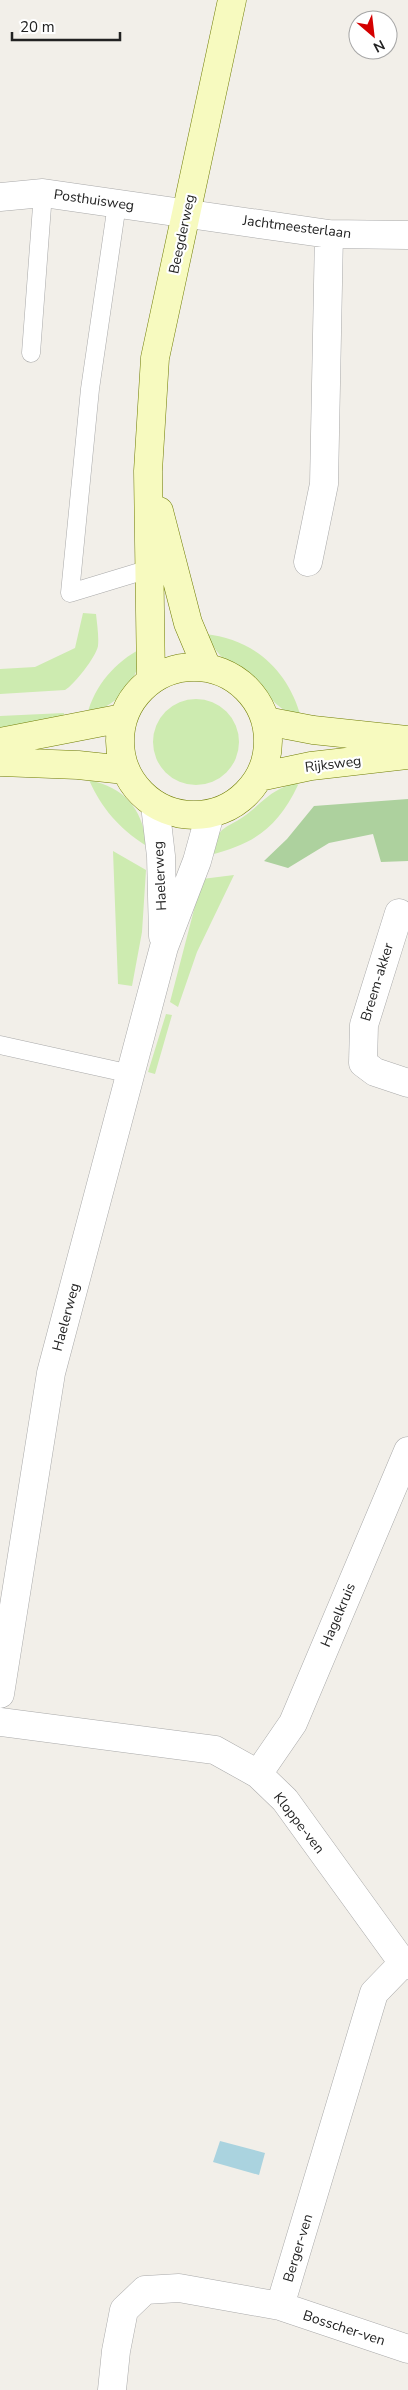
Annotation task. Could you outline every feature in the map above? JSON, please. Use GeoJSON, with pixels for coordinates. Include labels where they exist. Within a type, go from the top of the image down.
{"type":"FeatureCollection","features":[{"type":"Feature","properties":{"kind":"main road","name":"Beegderweg"},"geometry":{"type":"LineString","coordinates":[[151,680],[161,566],[148,471],[155,358],[232,0]]}},
{"type":"Feature","properties":{"kind":"main road","name":"Beegderweg"},"geometry":{"type":"LineString","coordinates":[[161,566],[207,668]]}},
{"type":"Feature","properties":{"kind":"main road"},"geometry":{"type":"LineString","coordinates":[[178,668],[207,668],[231,676],[251,693],[260,706],[266,721],[269,745],[266,762],[259,776],[240,800],[210,814],[182,815],[155,805],[138,790],[125,770],[119,745],[123,718],[134,697],[151,680],[178,668]]}},
{"type":"Feature","properties":{"kind":"main road"},"geometry":{"type":"LineString","coordinates":[[0,742],[123,718]]}},
{"type":"Feature","properties":{"kind":"main road","name":"Rijksweg"},"geometry":{"type":"LineString","coordinates":[[266,721],[313,730],[408,740]]}},
{"type":"Feature","properties":{"kind":"main road","name":"Rijksweg"},"geometry":{"type":"LineString","coordinates":[[259,776],[311,766],[408,755]]}},
{"type":"Feature","properties":{"kind":"main road"},"geometry":{"type":"LineString","coordinates":[[0,762],[78,765],[125,770]]}},
{"type":"Feature","properties":{"kind":"street","name":"Posthuisweg"},"geometry":{"type":"LineString","coordinates":[[0,196],[43,193],[187,213]]}},
{"type":"Feature","properties":{"kind":"street","name":"Jachtmeesterlaan"},"geometry":{"type":"LineString","coordinates":[[187,213],[329,234],[408,235]]}},
{"type":"Feature","properties":{"kind":"street"},"geometry":{"type":"LineString","coordinates":[[308,562],[324,484],[329,234]]}},
{"type":"Feature","properties":{"kind":"street","name":"Haelerweg"},"geometry":{"type":"LineString","coordinates":[[155,805],[161,856],[164,947]]}},
{"type":"Feature","properties":{"kind":"street","name":"Haelerweg"},"geometry":{"type":"LineString","coordinates":[[0,1694],[51,1373],[164,947],[197,861],[210,814]]}},
{"type":"Feature","properties":{"kind":"street","name":"Breem-akker"},"geometry":{"type":"LineString","coordinates":[[399,913],[364,1025],[363,1064],[375,1072],[408,1083]]}},
{"type":"Feature","properties":{"kind":"street","name":"Hagelkruis"},"geometry":{"type":"LineString","coordinates":[[258,1774],[292,1723],[408,1451]]}},
{"type":"Feature","properties":{"kind":"street","name":"Kloppe-ven"},"geometry":{"type":"LineString","coordinates":[[0,1722],[215,1750],[258,1774],[285,1800],[406,1964]]}},
{"type":"Feature","properties":{"kind":"street","name":"Berger-ven"},"geometry":{"type":"LineString","coordinates":[[280,2306],[374,1993],[406,1964]]}},
{"type":"Feature","properties":{"kind":"street"},"geometry":{"type":"LineString","coordinates":[[112,2390],[116,2350],[124,2310],[145,2290],[179,2288],[280,2306]]}},
{"type":"Feature","properties":{"kind":"street","name":"Bosscher-ven"},"geometry":{"type":"LineString","coordinates":[[280,2306],[408,2349]]}},
{"type":"Feature","properties":{"kind":"lane"},"geometry":{"type":"LineString","coordinates":[[31,353],[43,193]]}},
{"type":"Feature","properties":{"kind":"lane"},"geometry":{"type":"LineString","coordinates":[[117,204],[90,389],[70,593],[161,566]]}},
{"type":"Feature","properties":{"kind":"lane"},"geometry":{"type":"LineString","coordinates":[[0,1045],[131,1074]]}},
{"type":"Feature","properties":{"kind":"green space"},"geometry":{"type":"Polygon","coordinates":[[[83,613],[96,614],[98,646],[89,663],[74,683],[65,690],[0,694],[0,669],[35,667],[75,648],[83,613]]]}},
{"type":"Feature","properties":{"kind":"green space"},"geometry":{"type":"Polygon","coordinates":[[[205,634],[239,642],[266,660],[278,671],[287,685],[301,717],[284,710],[248,674],[222,658],[205,634]]]}},
{"type":"Feature","properties":{"kind":"green space"},"geometry":{"type":"Polygon","coordinates":[[[142,648],[136,672],[125,690],[109,704],[87,715],[95,694],[107,676],[123,660],[142,648]]]}},
{"type":"Feature","properties":{"kind":"green space"},"geometry":{"type":"Polygon","coordinates":[[[196,699],[212,703],[226,712],[235,726],[239,742],[235,758],[226,772],[212,781],[196,785],[180,781],[166,772],[157,758],[153,742],[157,726],[166,712],[180,703],[196,699]]]}},
{"type":"Feature","properties":{"kind":"green space"},"geometry":{"type":"Polygon","coordinates":[[[64,713],[62,724],[0,732],[0,716],[64,713]]]}},
{"type":"Feature","properties":{"kind":"green space"},"geometry":{"type":"Polygon","coordinates":[[[89,780],[112,788],[129,801],[136,810],[147,844],[145,845],[136,839],[119,825],[100,800],[89,780]]]}},
{"type":"Feature","properties":{"kind":"green space"},"geometry":{"type":"Polygon","coordinates":[[[296,783],[298,785],[282,812],[263,832],[240,845],[210,855],[216,839],[222,830],[243,817],[279,789],[296,783]]]}},
{"type":"Feature","properties":{"kind":"green space"},"geometry":{"type":"Polygon","coordinates":[[[408,799],[408,861],[381,862],[373,834],[329,843],[288,868],[264,861],[287,839],[314,806],[408,799]]]}},
{"type":"Feature","properties":{"kind":"green space"},"geometry":{"type":"Polygon","coordinates":[[[113,851],[146,870],[142,932],[132,986],[118,984],[113,851]]]}},
{"type":"Feature","properties":{"kind":"green space"},"geometry":{"type":"Polygon","coordinates":[[[234,875],[197,952],[178,1007],[170,1002],[202,879],[234,875]]]}},
{"type":"Feature","properties":{"kind":"green space"},"geometry":{"type":"Polygon","coordinates":[[[166,1014],[172,1015],[155,1074],[148,1072],[166,1014]]]}},
{"type":"Feature","properties":{"kind":"water"},"geometry":{"type":"Polygon","coordinates":[[[220,2141],[265,2153],[259,2175],[213,2162],[220,2141]]]}}]}
